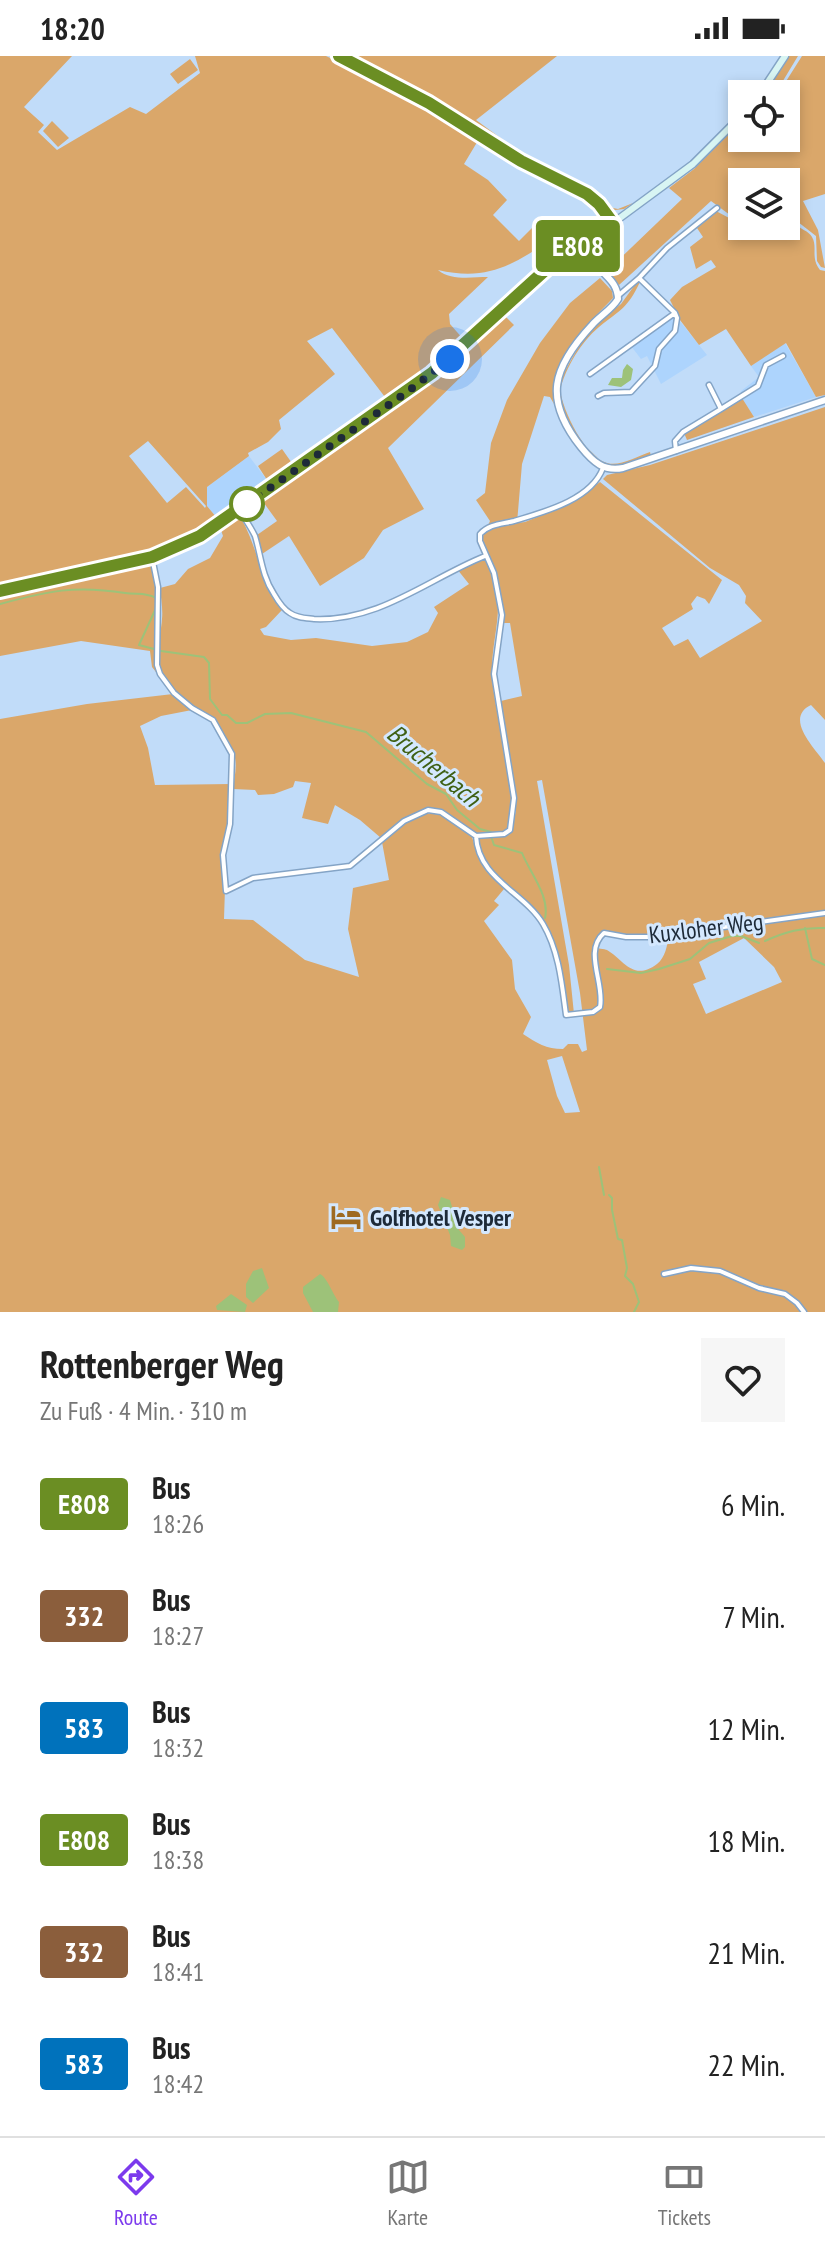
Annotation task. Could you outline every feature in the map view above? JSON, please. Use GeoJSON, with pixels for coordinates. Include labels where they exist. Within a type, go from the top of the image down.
{"type":"FeatureCollection","features":[{"type":"Feature","properties":{"kind":"main road"},"geometry":{"type":"LineString","coordinates":[[339,56],[439,108],[521,161],[587,194],[613,223]]}},
{"type":"Feature","properties":{"kind":"main road"},"geometry":{"type":"LineString","coordinates":[[769,80],[785,56]]}},
{"type":"Feature","properties":{"kind":"main road"},"geometry":{"type":"LineString","coordinates":[[0,591],[152,557],[192,540],[432,373],[552,264],[587,239],[599,240],[613,223],[693,164],[728,129]]}},
{"type":"Feature","properties":{"kind":"street"},"geometry":{"type":"LineString","coordinates":[[152,557],[158,587],[157,665],[160,674],[182,700],[213,720],[232,754],[230,824],[223,855],[226,891],[253,878],[350,866],[404,821],[428,810],[441,812],[476,836],[504,834],[510,830],[514,810],[494,674],[502,615],[494,573],[479,537],[486,528],[516,521],[578,497],[601,474],[600,466],[567,427],[558,405],[556,385],[576,345],[615,304],[619,295],[667,248],[717,208]]}},
{"type":"Feature","properties":{"kind":"street"},"geometry":{"type":"LineString","coordinates":[[599,240],[594,258],[619,295]]}},
{"type":"Feature","properties":{"kind":"street"},"geometry":{"type":"LineString","coordinates":[[598,396],[631,392],[655,366],[659,349],[675,331],[675,313],[639,278]]}},
{"type":"Feature","properties":{"kind":"street"},"geometry":{"type":"LineString","coordinates":[[590,374],[675,313]]}},
{"type":"Feature","properties":{"kind":"street"},"geometry":{"type":"LineString","coordinates":[[676,451],[675,441],[683,432],[758,386],[766,365],[783,356]]}},
{"type":"Feature","properties":{"kind":"street"},"geometry":{"type":"LineString","coordinates":[[709,385],[721,409]]}},
{"type":"Feature","properties":{"kind":"street"},"geometry":{"type":"LineString","coordinates":[[600,466],[623,468],[825,400]]}},
{"type":"Feature","properties":{"kind":"street"},"geometry":{"type":"LineString","coordinates":[[239,509],[254,534],[271,591],[290,613],[301,618],[329,619],[365,613],[392,604],[442,575],[485,556]]}},
{"type":"Feature","properties":{"kind":"street","name":"Kuxloher Weg"},"geometry":{"type":"LineString","coordinates":[[476,836],[479,855],[490,872],[538,917],[546,930],[558,966],[566,1015],[593,1012],[600,1007],[595,949],[598,937],[604,933],[651,937],[825,913]]}},
{"type":"Feature","properties":{"kind":"street"},"geometry":{"type":"LineString","coordinates":[[664,1274],[691,1268],[720,1271],[759,1288],[785,1294],[804,1312]]}},
{"type":"Feature","properties":{"kind":"shaded area"},"geometry":{"type":"Polygon","coordinates":[[[0,56],[72,56],[24,107],[44,125],[38,132],[57,150],[130,107],[146,114],[200,73],[195,56],[326,56],[401,92],[479,139],[464,164],[488,180],[507,200],[493,215],[519,241],[541,219],[555,237],[527,255],[487,272],[472,274],[438,270],[455,277],[488,277],[449,314],[450,324],[464,340],[423,376],[388,401],[332,328],[307,341],[335,374],[279,420],[281,429],[268,442],[248,453],[249,456],[207,487],[207,506],[217,518],[190,537],[157,551],[0,585],[0,56]],[[148,441],[129,456],[167,503],[186,487],[206,506],[148,441]]]}},
{"type":"Feature","properties":{"kind":"shaded area"},"geometry":{"type":"Polygon","coordinates":[[[348,56],[557,56],[476,120],[521,153],[589,188],[613,208],[633,203],[624,209],[615,210],[581,186],[534,164],[427,97],[348,56]]]}},
{"type":"Feature","properties":{"kind":"shaded area"},"geometry":{"type":"Polygon","coordinates":[[[789,56],[798,56],[783,80],[773,80],[789,56]]]}},
{"type":"Feature","properties":{"kind":"shaded area"},"geometry":{"type":"Polygon","coordinates":[[[802,56],[825,56],[825,194],[803,201],[818,230],[825,268],[817,261],[816,236],[800,224],[800,168],[728,168],[728,214],[711,201],[619,285],[607,271],[682,199],[669,188],[694,169],[728,134],[728,152],[800,152],[800,80],[787,80],[802,56]]]}},
{"type":"Feature","properties":{"kind":"shaded area"},"geometry":{"type":"Polygon","coordinates":[[[190,59],[198,70],[178,84],[170,74],[190,59]]]}},
{"type":"Feature","properties":{"kind":"shaded area"},"geometry":{"type":"Polygon","coordinates":[[[52,121],[69,138],[58,147],[43,131],[52,121]]]}},
{"type":"Feature","properties":{"kind":"shaded area"},"geometry":{"type":"Polygon","coordinates":[[[716,211],[728,217],[728,240],[800,240],[800,227],[812,237],[817,265],[825,271],[825,395],[816,397],[786,343],[751,366],[726,329],[699,345],[680,320],[670,300],[682,287],[716,267],[711,260],[696,269],[690,247],[703,237],[697,228],[716,211]]]}},
{"type":"Feature","properties":{"kind":"shaded area"},"geometry":{"type":"Polygon","coordinates":[[[600,278],[612,291],[613,298],[581,333],[562,360],[553,389],[554,404],[550,397],[544,396],[522,464],[517,523],[572,503],[600,482],[722,580],[709,604],[697,596],[691,604],[693,609],[662,628],[674,646],[688,639],[700,658],[762,621],[745,603],[746,596],[739,585],[710,568],[603,479],[607,475],[650,465],[825,407],[825,720],[811,705],[800,717],[804,733],[825,763],[825,1312],[0,1312],[0,719],[87,704],[173,694],[192,710],[161,716],[140,726],[155,785],[231,784],[228,833],[222,856],[224,919],[253,920],[305,960],[359,977],[348,929],[353,888],[389,880],[382,842],[406,822],[423,814],[438,813],[472,837],[478,856],[489,874],[504,889],[494,901],[499,905],[484,921],[512,960],[515,989],[531,1017],[523,1034],[552,1048],[563,1049],[568,1044],[578,1044],[582,1052],[587,1050],[580,993],[542,780],[537,781],[569,965],[574,1014],[567,1012],[556,951],[541,918],[491,873],[479,851],[479,838],[503,836],[512,830],[516,810],[514,784],[511,784],[508,828],[495,834],[484,835],[473,831],[442,813],[431,810],[414,814],[381,838],[335,805],[328,824],[302,818],[311,783],[295,781],[293,787],[274,794],[258,795],[255,790],[233,789],[236,762],[229,742],[221,730],[176,693],[160,669],[158,657],[162,615],[160,588],[175,584],[188,569],[210,558],[223,536],[220,527],[236,517],[241,518],[247,530],[268,587],[282,610],[266,627],[260,629],[264,635],[291,640],[316,638],[372,646],[407,642],[428,632],[438,613],[434,607],[469,584],[457,569],[484,559],[492,573],[498,601],[492,677],[500,727],[505,727],[501,701],[522,696],[510,623],[504,623],[496,574],[482,538],[490,521],[476,500],[485,493],[491,443],[507,400],[540,343],[570,303],[600,278]],[[599,934],[594,948],[607,950],[635,970],[649,969],[657,964],[667,947],[668,935],[625,936],[599,934]],[[744,938],[699,962],[706,979],[693,984],[706,1014],[782,982],[774,967],[744,938]],[[562,1056],[547,1060],[565,1113],[580,1112],[562,1056]]]}},
{"type":"Feature","properties":{"kind":"shaded area"},"geometry":{"type":"Polygon","coordinates":[[[640,282],[627,303],[586,340],[566,373],[560,390],[576,432],[588,449],[565,418],[559,401],[560,380],[579,346],[597,323],[621,304],[640,282]]]}},
{"type":"Feature","properties":{"kind":"shaded area"},"geometry":{"type":"Polygon","coordinates":[[[504,315],[514,325],[388,448],[424,509],[383,530],[364,558],[320,586],[289,536],[262,554],[257,535],[277,521],[261,499],[416,389],[504,315]]]}},
{"type":"Feature","properties":{"kind":"shaded area"},"geometry":{"type":"Polygon","coordinates":[[[675,315],[707,355],[661,384],[647,356],[641,359],[631,346],[675,315]]]}},
{"type":"Feature","properties":{"kind":"shaded area"},"geometry":{"type":"Polygon","coordinates":[[[785,343],[816,397],[754,417],[740,395],[759,377],[751,366],[785,343]]]}},
{"type":"Feature","properties":{"kind":"shaded area"},"geometry":{"type":"Polygon","coordinates":[[[627,364],[633,369],[631,380],[621,387],[608,385],[612,378],[622,378],[627,364]]]}},
{"type":"Feature","properties":{"kind":"shaded area"},"geometry":{"type":"Polygon","coordinates":[[[742,398],[754,417],[687,440],[684,433],[742,398]]]}},
{"type":"Feature","properties":{"kind":"shaded area"},"geometry":{"type":"Polygon","coordinates":[[[282,449],[294,466],[269,483],[258,466],[282,449]]]}},
{"type":"Feature","properties":{"kind":"shaded area"},"geometry":{"type":"Polygon","coordinates":[[[650,452],[651,456],[615,467],[604,464],[599,459],[612,464],[650,452]]]}},
{"type":"Feature","properties":{"kind":"shaded area"},"geometry":{"type":"Polygon","coordinates":[[[249,456],[269,483],[217,518],[207,506],[207,487],[249,456]]]}},
{"type":"Feature","properties":{"kind":"shaded area"},"geometry":{"type":"Polygon","coordinates":[[[150,561],[157,588],[156,672],[152,667],[150,651],[81,641],[0,656],[0,593],[150,561]]]}},
{"type":"Feature","properties":{"kind":"shaded area"},"geometry":{"type":"Polygon","coordinates":[[[441,1197],[450,1200],[459,1230],[465,1237],[462,1250],[451,1246],[438,1205],[441,1197]]]}},
{"type":"Feature","properties":{"kind":"shaded area"},"geometry":{"type":"Polygon","coordinates":[[[262,1268],[269,1288],[253,1303],[246,1297],[246,1284],[253,1271],[262,1268]]]}},
{"type":"Feature","properties":{"kind":"shaded area"},"geometry":{"type":"Polygon","coordinates":[[[320,1274],[339,1302],[338,1312],[313,1312],[303,1293],[303,1287],[320,1274]]]}},
{"type":"Feature","properties":{"kind":"shaded area"},"geometry":{"type":"Polygon","coordinates":[[[231,1294],[247,1305],[245,1312],[217,1310],[216,1306],[231,1294]]]}},
{"type":"Feature","properties":{"kind":"waterway","name":"Brucherbach"},"geometry":{"type":"LineString","coordinates":[[0,604],[76,590],[148,595],[156,598],[156,608],[139,645],[154,649]]}},
{"type":"Feature","properties":{"kind":"waterway","name":"Brucherbach"},"geometry":{"type":"LineString","coordinates":[[161,651],[204,657],[209,663],[210,699],[222,715],[227,715],[236,723],[247,723],[265,714],[291,713],[366,732],[427,784],[446,794],[457,810],[480,829],[491,832]]}},
{"type":"Feature","properties":{"kind":"waterway","name":"Brucherbach"},"geometry":{"type":"LineString","coordinates":[[492,839],[494,845],[522,853],[545,901],[545,918]]}},
{"type":"Feature","properties":{"kind":"waterway"},"geometry":{"type":"LineString","coordinates":[[805,928],[812,959],[825,965]]}},
{"type":"Feature","properties":{"kind":"waterway","name":"Brucherbach"},"geometry":{"type":"LineString","coordinates":[[765,941],[794,931],[825,928]]}},
{"type":"Feature","properties":{"kind":"waterway","name":"Brucherbach"},"geometry":{"type":"LineString","coordinates":[[607,969],[641,973],[659,969],[690,959],[709,943],[732,936],[759,943]]}},
{"type":"Feature","properties":{"kind":"waterway"},"geometry":{"type":"LineString","coordinates":[[599,1167],[604,1195]]}},
{"type":"Feature","properties":{"kind":"waterway"},"geometry":{"type":"LineString","coordinates":[[609,1195],[618,1239],[622,1240],[627,1268],[625,1276],[633,1284],[639,1302],[634,1312]]}},
{"type":"Feature","properties":{"kind":"bus line","name":"E808"},"geometry":{"type":"LineString","coordinates":[[0,591],[152,557],[200,536],[407,392],[450,359],[547,268],[587,239],[599,240],[613,223],[587,194],[521,161],[429,103],[339,56]]}},
{"type":"Feature","properties":{"kind":"place","name":"Golfhotel Vesper"},"geometry":{"type":"Point","coordinates":[346,1217]}},
{"type":"Feature","properties":{"kind":"route"},"geometry":{"type":"LineString","coordinates":[[247,504],[450,359]]}}]}
